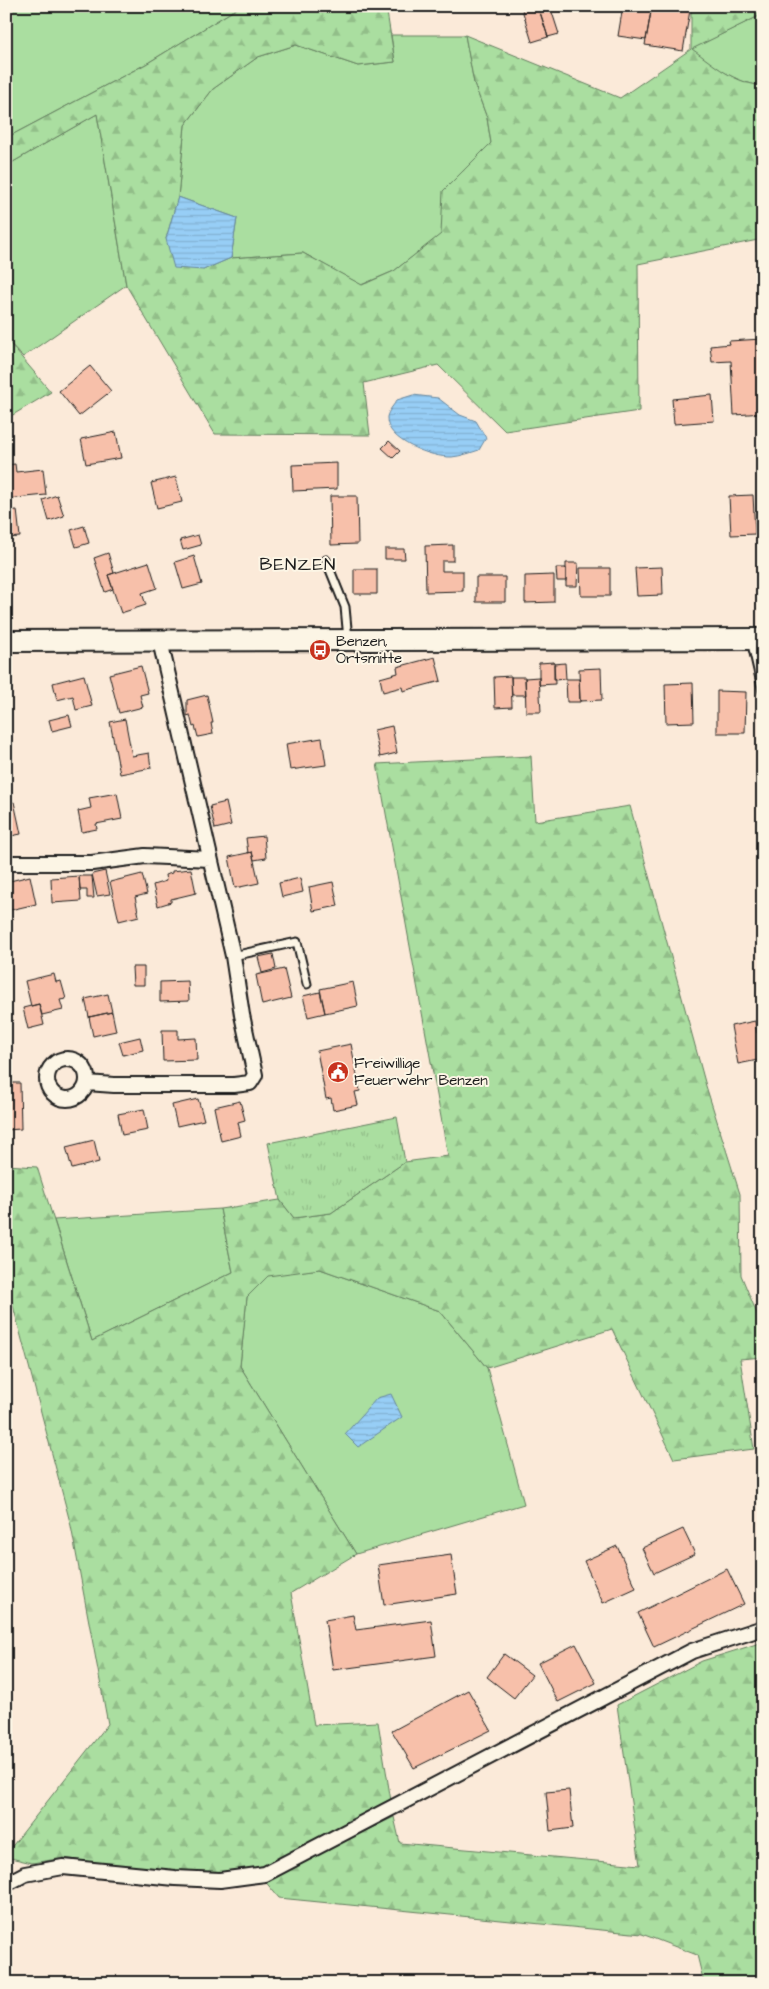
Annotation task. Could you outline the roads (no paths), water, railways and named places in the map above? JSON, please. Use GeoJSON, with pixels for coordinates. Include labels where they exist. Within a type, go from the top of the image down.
{"type":"FeatureCollection","features":[{"type":"Feature","properties":{"kind":"street"},"geometry":{"type":"LineString","coordinates":[[6,641],[348,639],[757,640]]}},
{"type":"Feature","properties":{"kind":"street"},"geometry":{"type":"LineString","coordinates":[[87,1083],[114,1085],[234,1085],[250,1082],[254,1079],[255,1070],[242,1015],[233,956],[160,641]]}},
{"type":"Feature","properties":{"kind":"street"},"geometry":{"type":"LineString","coordinates":[[6,863],[92,863],[145,856],[210,859]]}},
{"type":"Feature","properties":{"kind":"street"},"geometry":{"type":"LineString","coordinates":[[6,1884],[25,1874],[63,1868],[220,1880],[265,1874],[692,1651],[763,1628]]}},
{"type":"Feature","properties":{"kind":"lane"},"geometry":{"type":"LineString","coordinates":[[326,560],[345,607],[348,639]]}},
{"type":"Feature","properties":{"kind":"lane"},"geometry":{"type":"LineString","coordinates":[[757,640],[763,692]]}},
{"type":"Feature","properties":{"kind":"lane"},"geometry":{"type":"LineString","coordinates":[[233,956],[297,942],[307,984]]}},
{"type":"Feature","properties":{"kind":"water"},"geometry":{"type":"Polygon","coordinates":[[[178,197],[237,218],[231,258],[203,270],[174,268],[166,239],[178,197]]]}},
{"type":"Feature","properties":{"kind":"water"},"geometry":{"type":"Polygon","coordinates":[[[413,395],[438,398],[460,415],[476,421],[486,438],[479,450],[455,457],[444,457],[412,446],[394,434],[388,426],[387,417],[390,410],[397,400],[413,395]]]}},
{"type":"Feature","properties":{"kind":"water"},"geometry":{"type":"Polygon","coordinates":[[[391,1394],[402,1417],[358,1447],[345,1434],[377,1398],[391,1394]]]}},
{"type":"Feature","properties":{"kind":"place","name":"Benzen, Ortsmitte"},"geometry":{"type":"Point","coordinates":[320,650]}},
{"type":"Feature","properties":{"kind":"place","name":"Freiwillige Feuerwehr Benzen"},"geometry":{"type":"Point","coordinates":[338,1072]}},
{"type":"Feature","properties":{"kind":"district","name":"BENZEN"},"geometry":{"type":"Point","coordinates":[298,564]}}]}
